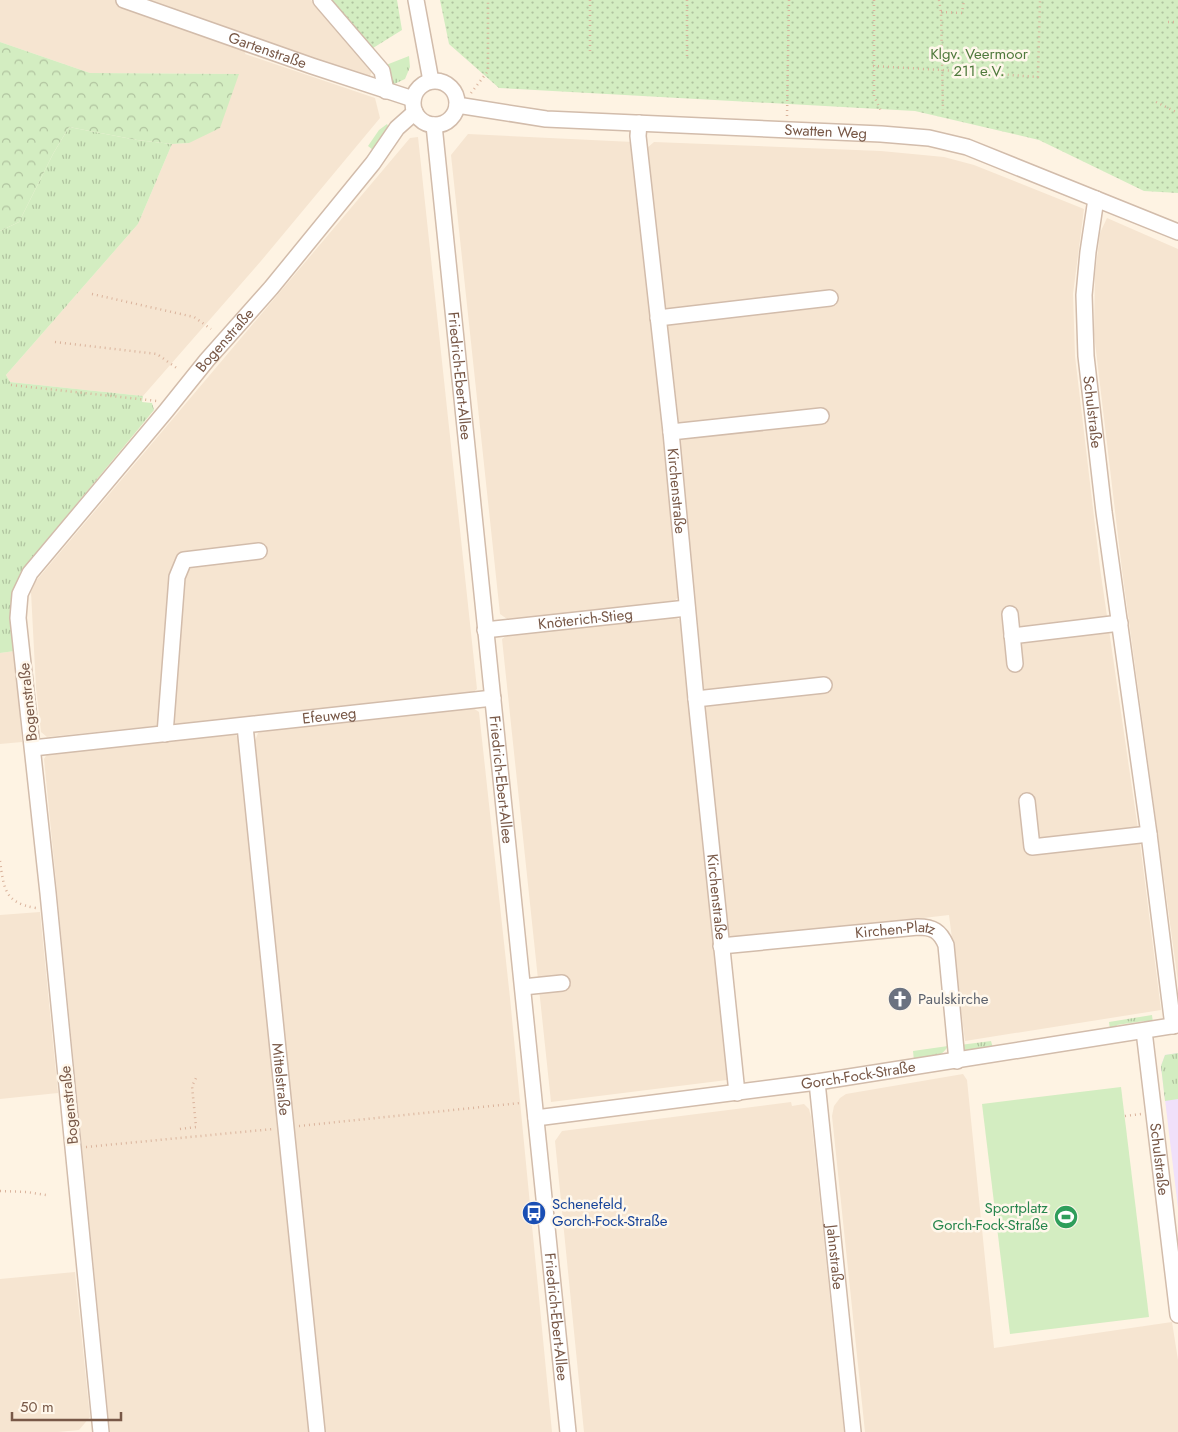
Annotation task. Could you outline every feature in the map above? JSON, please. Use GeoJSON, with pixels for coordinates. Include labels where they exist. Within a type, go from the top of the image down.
{"type":"FeatureCollection","features":[{"type":"Feature","properties":{"kind":"street","name":"Gartenstraße"},"geometry":{"type":"LineString","coordinates":[[124,0],[386,91],[414,106]]}},
{"type":"Feature","properties":{"kind":"street"},"geometry":{"type":"LineString","coordinates":[[321,0],[382,71],[386,91]]}},
{"type":"Feature","properties":{"kind":"street"},"geometry":{"type":"LineString","coordinates":[[416,0],[431,81]]}},
{"type":"Feature","properties":{"kind":"street"},"geometry":{"type":"LineString","coordinates":[[431,81],[438,81],[450,86],[456,95],[457,105],[454,115],[450,119],[445,123],[434,125],[423,121],[414,106],[419,87],[431,81]]}},
{"type":"Feature","properties":{"kind":"street","name":"Swatten Weg"},"geometry":{"type":"LineString","coordinates":[[457,105],[546,119],[881,134],[945,141],[1178,232]]}},
{"type":"Feature","properties":{"kind":"street","name":"Bogenstraße"},"geometry":{"type":"LineString","coordinates":[[102,1432],[33,748],[18,618],[20,594],[30,573],[207,360],[271,288],[373,163],[414,106]]}},
{"type":"Feature","properties":{"kind":"street","name":"Kirchenstraße"},"geometry":{"type":"LineString","coordinates":[[638,123],[737,1093]]}},
{"type":"Feature","properties":{"kind":"street","name":"Friedrich-Ebert-Allee"},"geometry":{"type":"LineString","coordinates":[[434,125],[568,1432]]}},
{"type":"Feature","properties":{"kind":"street","name":"Schulstraße"},"geometry":{"type":"LineString","coordinates":[[1096,199],[1088,252],[1084,295],[1084,324],[1104,512],[1175,1026]]}},
{"type":"Feature","properties":{"kind":"street"},"geometry":{"type":"LineString","coordinates":[[658,318],[830,298]]}},
{"type":"Feature","properties":{"kind":"street","name":"Kirchenstraße"},"geometry":{"type":"LineString","coordinates":[[671,432],[821,416]]}},
{"type":"Feature","properties":{"kind":"street"},"geometry":{"type":"LineString","coordinates":[[165,734],[177,576],[184,560],[259,551]]}},
{"type":"Feature","properties":{"kind":"street","name":"Knöterich-Stieg"},"geometry":{"type":"LineString","coordinates":[[485,630],[687,608]]}},
{"type":"Feature","properties":{"kind":"street"},"geometry":{"type":"LineString","coordinates":[[1010,614],[1015,664]]}},
{"type":"Feature","properties":{"kind":"street"},"geometry":{"type":"LineString","coordinates":[[1012,636],[1120,623]]}},
{"type":"Feature","properties":{"kind":"street"},"geometry":{"type":"LineString","coordinates":[[696,698],[824,685]]}},
{"type":"Feature","properties":{"kind":"street","name":"Efeuweg"},"geometry":{"type":"LineString","coordinates":[[33,748],[493,698]]}},
{"type":"Feature","properties":{"kind":"street","name":"Mittelstraße"},"geometry":{"type":"LineString","coordinates":[[245,726],[317,1432]]}},
{"type":"Feature","properties":{"kind":"street"},"geometry":{"type":"LineString","coordinates":[[1027,801],[1032,847],[1149,834]]}},
{"type":"Feature","properties":{"kind":"street","name":"Kirchen-Platz"},"geometry":{"type":"LineString","coordinates":[[721,946],[918,927],[928,927],[936,930],[946,945],[957,1061]]}},
{"type":"Feature","properties":{"kind":"street"},"geometry":{"type":"LineString","coordinates":[[523,986],[562,983]]}},
{"type":"Feature","properties":{"kind":"street","name":"Gorch-Fock-Straße"},"geometry":{"type":"LineString","coordinates":[[536,1118],[818,1082],[1175,1026]]}},
{"type":"Feature","properties":{"kind":"street","name":"Schulstraße"},"geometry":{"type":"LineString","coordinates":[[1144,1031],[1178,1316]]}},
{"type":"Feature","properties":{"kind":"street","name":"Jahnstraße"},"geometry":{"type":"LineString","coordinates":[[818,1082],[853,1432]]}},
{"type":"Feature","properties":{"kind":"path"},"geometry":{"type":"LineString","coordinates":[[470,94],[488,72],[488,0]]}},
{"type":"Feature","properties":{"kind":"path"},"geometry":{"type":"LineString","coordinates":[[590,0],[590,51]]}},
{"type":"Feature","properties":{"kind":"path"},"geometry":{"type":"LineString","coordinates":[[687,0],[687,58]]}},
{"type":"Feature","properties":{"kind":"path"},"geometry":{"type":"LineString","coordinates":[[787,130],[789,0]]}},
{"type":"Feature","properties":{"kind":"path"},"geometry":{"type":"LineString","coordinates":[[874,0],[874,96],[880,111]]}},
{"type":"Feature","properties":{"kind":"path"},"geometry":{"type":"LineString","coordinates":[[939,0],[941,12],[943,110]]}},
{"type":"Feature","properties":{"kind":"path"},"geometry":{"type":"LineString","coordinates":[[941,12],[962,13],[964,0]]}},
{"type":"Feature","properties":{"kind":"path"},"geometry":{"type":"LineString","coordinates":[[873,66],[1038,77],[1040,0]]}},
{"type":"Feature","properties":{"kind":"path"},"geometry":{"type":"LineString","coordinates":[[1168,22],[1178,22]]}},
{"type":"Feature","properties":{"kind":"path"},"geometry":{"type":"LineString","coordinates":[[1156,102],[1178,113]]}},
{"type":"Feature","properties":{"kind":"path"},"geometry":{"type":"LineString","coordinates":[[92,294],[194,317],[211,329]]}},
{"type":"Feature","properties":{"kind":"path"},"geometry":{"type":"LineString","coordinates":[[55,342],[158,354],[178,369]]}},
{"type":"Feature","properties":{"kind":"path"},"geometry":{"type":"LineString","coordinates":[[11,385],[155,400],[169,408]]}},
{"type":"Feature","properties":{"kind":"path"},"geometry":{"type":"LineString","coordinates":[[0,861],[4,883],[9,895],[16,902],[35,908],[49,906]]}},
{"type":"Feature","properties":{"kind":"path"},"geometry":{"type":"LineString","coordinates":[[180,1129],[196,1127],[192,1086],[196,1078]]}},
{"type":"Feature","properties":{"kind":"path"},"geometry":{"type":"LineString","coordinates":[[297,1126],[523,1103]]}},
{"type":"Feature","properties":{"kind":"path"},"geometry":{"type":"LineString","coordinates":[[80,1148],[280,1128]]}},
{"type":"Feature","properties":{"kind":"path"},"geometry":{"type":"LineString","coordinates":[[0,1191],[46,1195]]}},
{"type":"Feature","properties":{"kind":"shaded area"},"geometry":{"type":"Polygon","coordinates":[[[0,0],[311,0],[372,71],[369,78],[249,37],[245,54],[375,98],[380,118],[261,261],[143,396],[10,382],[6,375],[138,224],[172,144],[189,143],[238,74],[90,73],[0,42],[0,0]]]}},
{"type":"Feature","properties":{"kind":"shaded area"},"geometry":{"type":"Polygon","coordinates":[[[468,134],[633,142],[679,596],[673,603],[510,621],[500,614],[451,155],[468,134]]]}},
{"type":"Feature","properties":{"kind":"shaded area"},"geometry":{"type":"Polygon","coordinates":[[[418,137],[477,689],[471,694],[47,737],[41,732],[36,688],[31,592],[35,582],[410,138],[418,137]]]}},
{"type":"Feature","properties":{"kind":"shaded area"},"geometry":{"type":"Polygon","coordinates":[[[654,142],[881,151],[944,157],[974,165],[1084,209],[1073,294],[1075,356],[1100,568],[1140,843],[1161,1010],[965,1041],[949,915],[735,940],[726,932],[695,604],[647,148],[654,142]]]}},
{"type":"Feature","properties":{"kind":"shaded area"},"geometry":{"type":"Polygon","coordinates":[[[1107,218],[1178,249],[1178,982],[1122,570],[1094,334],[1095,274],[1100,233],[1107,218]]]}},
{"type":"Feature","properties":{"kind":"shaded area"},"geometry":{"type":"Polygon","coordinates":[[[671,614],[681,621],[727,1080],[551,1102],[502,639],[510,633],[671,614]]]}},
{"type":"Feature","properties":{"kind":"shaded area"},"geometry":{"type":"Polygon","coordinates":[[[15,651],[22,742],[0,744],[0,653],[15,651]]]}},
{"type":"Feature","properties":{"kind":"shaded area"},"geometry":{"type":"Polygon","coordinates":[[[470,706],[479,712],[510,998],[552,1432],[324,1432],[255,741],[258,733],[265,730],[470,706]]]}},
{"type":"Feature","properties":{"kind":"shaded area"},"geometry":{"type":"Polygon","coordinates":[[[231,732],[240,738],[310,1432],[110,1432],[44,759],[49,751],[231,732]]]}},
{"type":"Feature","properties":{"kind":"shaded area"},"geometry":{"type":"Polygon","coordinates":[[[40,912],[58,1093],[0,1099],[0,915],[40,912]]]}},
{"type":"Feature","properties":{"kind":"shaded area"},"geometry":{"type":"Polygon","coordinates":[[[1178,1053],[1178,1208],[1161,1066],[1165,1055],[1178,1053]]]}},
{"type":"Feature","properties":{"kind":"shaded area"},"geometry":{"type":"Polygon","coordinates":[[[963,1074],[967,1080],[994,1348],[1172,1322],[1178,1360],[1178,1432],[865,1432],[832,1116],[834,1106],[846,1094],[963,1074]]]}},
{"type":"Feature","properties":{"kind":"shaded area"},"geometry":{"type":"Polygon","coordinates":[[[791,1102],[792,1106],[804,1104],[809,1109],[811,1117],[844,1432],[584,1432],[555,1141],[562,1131],[791,1102]]]}},
{"type":"Feature","properties":{"kind":"shaded area"},"geometry":{"type":"Polygon","coordinates":[[[75,1272],[90,1417],[79,1430],[0,1432],[0,1279],[75,1272]]]}},
{"type":"Feature","properties":{"kind":"green space"},"geometry":{"type":"Polygon","coordinates":[[[331,0],[397,0],[402,30],[373,48],[331,0]]]}},
{"type":"Feature","properties":{"kind":"green space","name":"Klgv. Veermoor 211 e.V."},"geometry":{"type":"Polygon","coordinates":[[[440,0],[1178,0],[1178,193],[1144,191],[1039,140],[915,111],[499,88],[449,44],[440,0]]]}},
{"type":"Feature","properties":{"kind":"green space"},"geometry":{"type":"Polygon","coordinates":[[[0,42],[90,73],[239,74],[220,128],[189,143],[172,144],[137,140],[69,127],[53,154],[19,222],[0,231],[0,42]]]}},
{"type":"Feature","properties":{"kind":"green space"},"geometry":{"type":"Polygon","coordinates":[[[409,56],[410,67],[405,79],[392,85],[386,65],[409,56]]]}},
{"type":"Feature","properties":{"kind":"green space"},"geometry":{"type":"Polygon","coordinates":[[[387,124],[382,142],[373,150],[368,146],[379,130],[387,124]]]}},
{"type":"Feature","properties":{"kind":"green space"},"geometry":{"type":"Polygon","coordinates":[[[69,127],[137,140],[172,144],[138,224],[6,375],[10,382],[143,396],[142,402],[152,403],[154,410],[22,570],[13,590],[11,612],[15,651],[0,653],[0,231],[19,222],[53,154],[69,127]]]}},
{"type":"Feature","properties":{"kind":"green space"},"geometry":{"type":"Polygon","coordinates":[[[1152,1015],[1153,1023],[1147,1024],[1144,1021],[1117,1025],[1115,1029],[1110,1030],[1109,1022],[1152,1015]]]}},
{"type":"Feature","properties":{"kind":"green space"},"geometry":{"type":"Polygon","coordinates":[[[991,1041],[993,1048],[967,1052],[960,1045],[991,1041]]]}},
{"type":"Feature","properties":{"kind":"green space"},"geometry":{"type":"Polygon","coordinates":[[[948,1046],[938,1056],[914,1061],[913,1051],[948,1046]]]}},
{"type":"Feature","properties":{"kind":"green space"},"geometry":{"type":"Polygon","coordinates":[[[1178,1053],[1178,1099],[1165,1101],[1161,1066],[1165,1055],[1178,1053]]]}},
{"type":"Feature","properties":{"kind":"green space","name":"Sportplatz Gorch-Fock-Straße"},"geometry":{"type":"Polygon","coordinates":[[[1121,1087],[1149,1317],[1010,1334],[982,1104],[1121,1087]]]}},
{"type":"Feature","properties":{"kind":"place","name":"Paulskirche"},"geometry":{"type":"Point","coordinates":[900,999]}},
{"type":"Feature","properties":{"kind":"place","name":"Schenefeld, Gorch-Fock-Straße"},"geometry":{"type":"Point","coordinates":[534,1213]}},
{"type":"Feature","properties":{"kind":"place","name":"Sportplatz Gorch-Fock-Straße"},"geometry":{"type":"Point","coordinates":[1066,1217]}}]}
